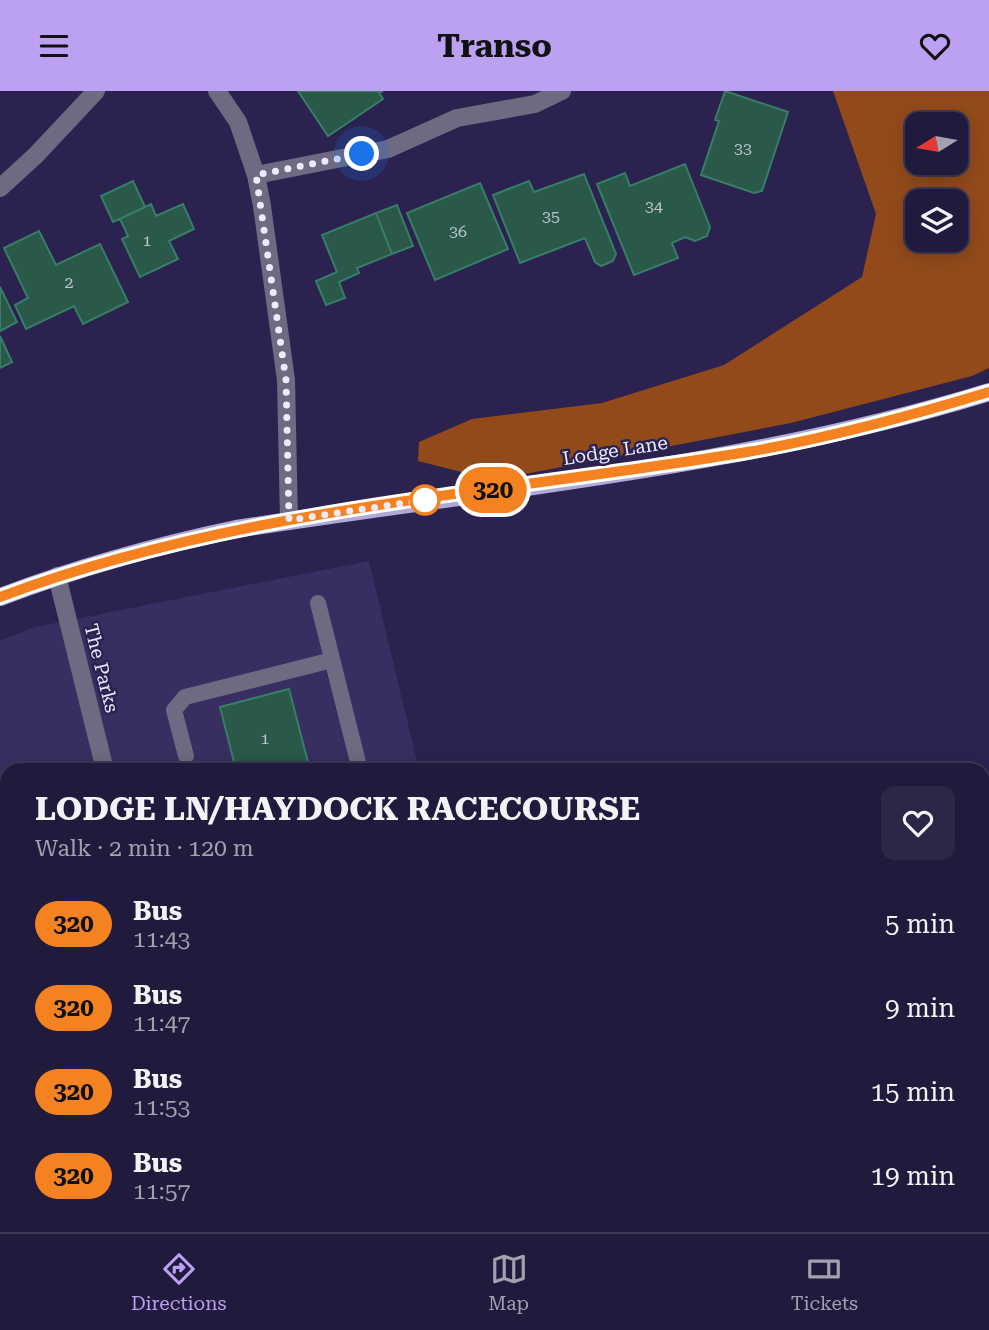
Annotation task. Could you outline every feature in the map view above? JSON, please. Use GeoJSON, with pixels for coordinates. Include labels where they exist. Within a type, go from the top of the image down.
{"type":"FeatureCollection","features":[{"type":"Feature","properties":{"kind":"main road","name":"Lodge Lane"},"geometry":{"type":"LineString","coordinates":[[0,597],[57,576],[170,543],[289,520],[750,451],[901,419],[989,392]]}},
{"type":"Feature","properties":{"kind":"street"},"geometry":{"type":"LineString","coordinates":[[0,188],[36,155],[96,91]]}},
{"type":"Feature","properties":{"kind":"street"},"geometry":{"type":"LineString","coordinates":[[218,91],[238,122],[256,175],[286,380],[289,520]]}},
{"type":"Feature","properties":{"kind":"street"},"geometry":{"type":"LineString","coordinates":[[256,175],[388,149],[457,118],[535,104],[562,91]]}},
{"type":"Feature","properties":{"kind":"street","name":"The Parks"},"geometry":{"type":"LineString","coordinates":[[57,576],[103,763]]}},
{"type":"Feature","properties":{"kind":"lane"},"geometry":{"type":"LineString","coordinates":[[318,603],[358,763]]}},
{"type":"Feature","properties":{"kind":"lane"},"geometry":{"type":"LineString","coordinates":[[186,756],[174,710],[185,697],[332,660]]}},
{"type":"Feature","properties":{"kind":"shaded area"},"geometry":{"type":"Polygon","coordinates":[[[833,91],[989,91],[989,368],[972,376],[791,423],[493,480],[418,461],[419,442],[472,419],[602,403],[724,365],[862,277],[876,214],[833,91]]]}},
{"type":"Feature","properties":{"kind":"shaded area"},"geometry":{"type":"Polygon","coordinates":[[[369,561],[417,763],[0,763],[0,641],[35,627],[369,561]]]}},
{"type":"Feature","properties":{"kind":"building"},"geometry":{"type":"Polygon","coordinates":[[[298,91],[383,91],[379,93],[383,99],[328,136],[298,91]]]}},
{"type":"Feature","properties":{"kind":"building"},"geometry":{"type":"Polygon","coordinates":[[[725,91],[788,112],[762,191],[754,193],[701,175],[719,121],[715,120],[725,91]]]}},
{"type":"Feature","properties":{"kind":"building"},"geometry":{"type":"Polygon","coordinates":[[[685,164],[710,227],[707,236],[695,241],[685,237],[672,243],[678,258],[634,275],[597,184],[625,173],[630,186],[685,164]]]}},
{"type":"Feature","properties":{"kind":"building"},"geometry":{"type":"Polygon","coordinates":[[[584,174],[616,254],[613,261],[601,266],[595,262],[585,238],[520,263],[493,195],[529,181],[534,192],[584,174]]]}},
{"type":"Feature","properties":{"kind":"building"},"geometry":{"type":"Polygon","coordinates":[[[133,181],[145,207],[113,222],[101,196],[133,181]]]}},
{"type":"Feature","properties":{"kind":"building"},"geometry":{"type":"Polygon","coordinates":[[[480,183],[508,249],[435,280],[407,213],[480,183]]]}},
{"type":"Feature","properties":{"kind":"building"},"geometry":{"type":"Polygon","coordinates":[[[151,204],[156,216],[183,204],[194,229],[169,241],[178,259],[140,277],[122,239],[128,236],[120,219],[151,204]]]}},
{"type":"Feature","properties":{"kind":"building"},"geometry":{"type":"Polygon","coordinates":[[[397,205],[413,246],[392,254],[376,213],[397,205]]]}},
{"type":"Feature","properties":{"kind":"building"},"geometry":{"type":"Polygon","coordinates":[[[376,213],[392,254],[357,268],[359,273],[339,282],[345,298],[326,305],[316,281],[337,272],[322,235],[376,213]]]}},
{"type":"Feature","properties":{"kind":"building"},"geometry":{"type":"Polygon","coordinates":[[[39,231],[56,265],[100,244],[128,302],[83,324],[74,306],[26,329],[15,305],[28,298],[4,248],[39,231]]]}},
{"type":"Feature","properties":{"kind":"building"},"geometry":{"type":"Polygon","coordinates":[[[0,287],[17,322],[0,331],[0,287]]]}},
{"type":"Feature","properties":{"kind":"building"},"geometry":{"type":"Polygon","coordinates":[[[0,336],[12,362],[0,368],[0,336]]]}},
{"type":"Feature","properties":{"kind":"building"},"geometry":{"type":"Polygon","coordinates":[[[289,689],[308,763],[234,763],[220,707],[289,689]]]}},
{"type":"Feature","properties":{"kind":"bus line","name":"320"},"geometry":{"type":"LineString","coordinates":[[0,597],[102,562],[170,543],[236,529],[750,451],[901,419],[989,392]]}},
{"type":"Feature","properties":{"kind":"route"},"geometry":{"type":"LineString","coordinates":[[362,154],[256,175],[286,380],[289,520],[425,500]]}}]}
